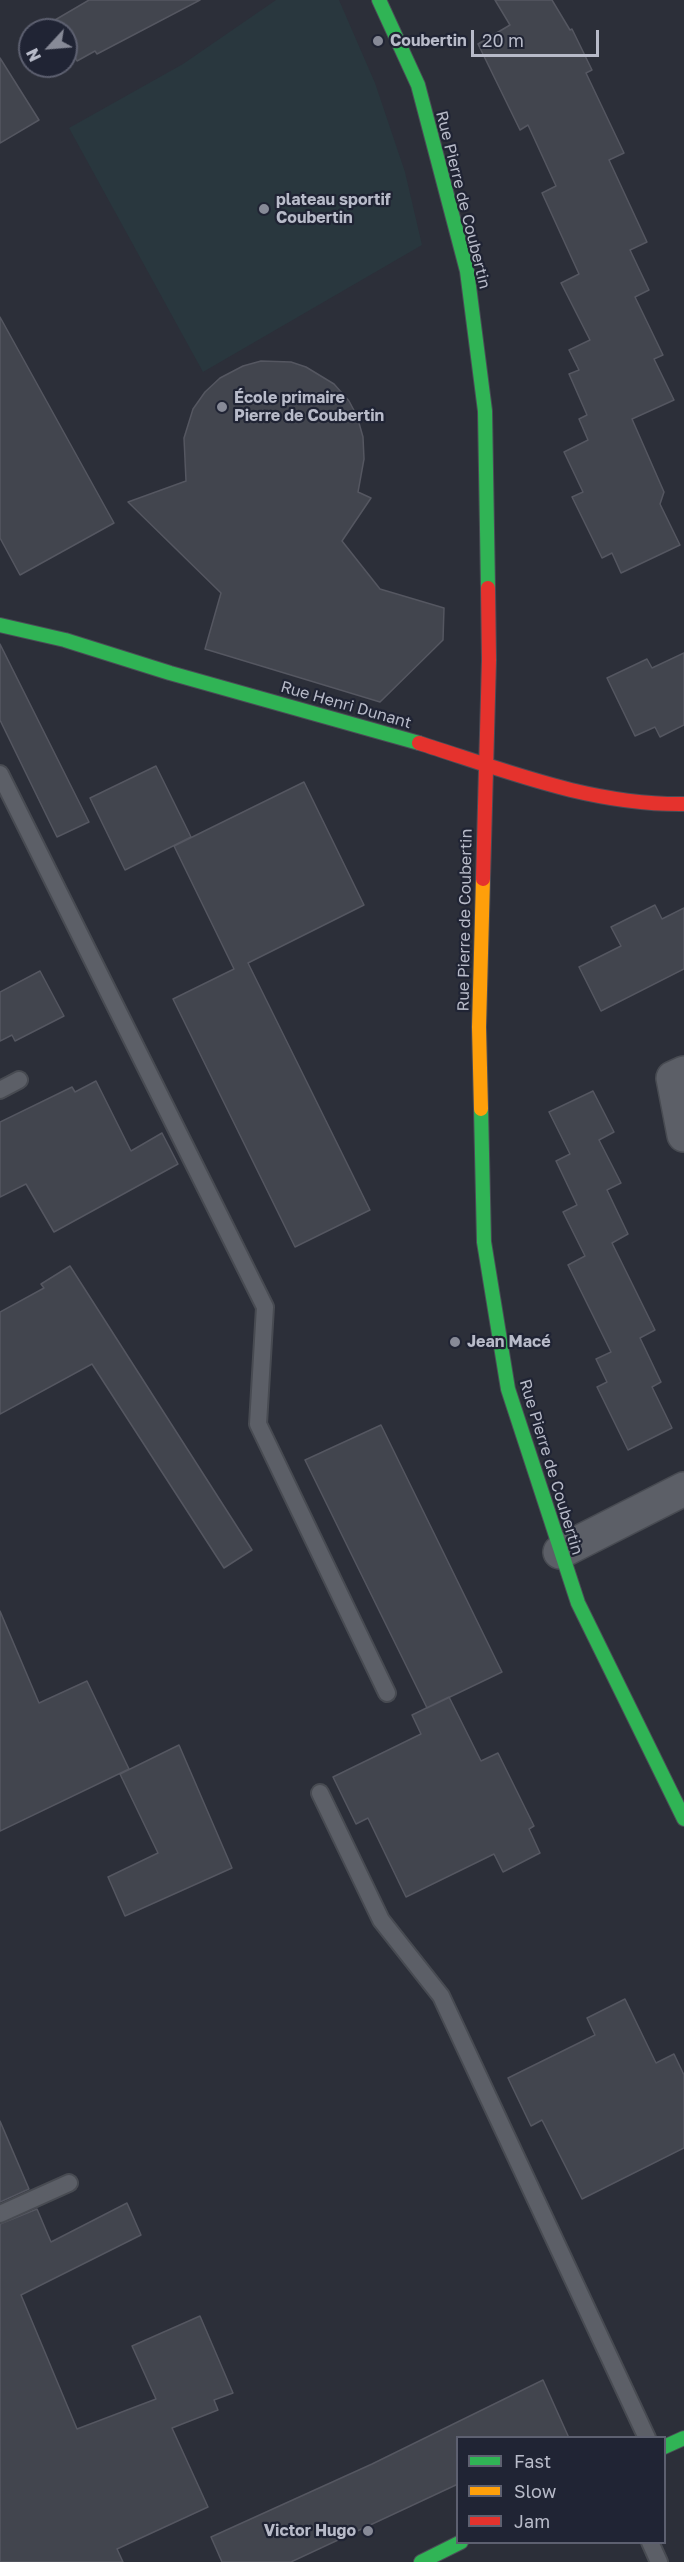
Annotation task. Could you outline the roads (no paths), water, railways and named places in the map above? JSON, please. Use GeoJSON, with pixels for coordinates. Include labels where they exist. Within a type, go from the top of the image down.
{"type":"FeatureCollection","features":[{"type":"Feature","properties":{"kind":"street","name":"Rue Pierre de Coubertin"},"geometry":{"type":"LineString","coordinates":[[379,0],[418,85],[467,271],[485,411],[489,660],[478,1027],[484,1242],[508,1389],[578,1603],[684,1819]]}},
{"type":"Feature","properties":{"kind":"street","name":"Rue Henri Dunant"},"geometry":{"type":"LineString","coordinates":[[0,625],[31,630],[172,674],[418,743],[543,784],[607,798],[662,806],[684,804]]}},
{"type":"Feature","properties":{"kind":"street"},"geometry":{"type":"LineString","coordinates":[[684,1073],[673,1078],[684,1135]]}},
{"type":"Feature","properties":{"kind":"street"},"geometry":{"type":"LineString","coordinates":[[560,1552],[684,1489]]}},
{"type":"Feature","properties":{"kind":"street"},"geometry":{"type":"LineString","coordinates":[[666,2446],[684,2438]]}},
{"type":"Feature","properties":{"kind":"street"},"geometry":{"type":"LineString","coordinates":[[421,2562],[458,2544]]}},
{"type":"Feature","properties":{"kind":"lane"},"geometry":{"type":"LineString","coordinates":[[0,774],[265,1307],[258,1424],[387,1693]]}},
{"type":"Feature","properties":{"kind":"lane"},"geometry":{"type":"LineString","coordinates":[[0,1090],[19,1080]]}},
{"type":"Feature","properties":{"kind":"lane"},"geometry":{"type":"LineString","coordinates":[[320,1793],[381,1920],[441,1996],[646,2436]]}},
{"type":"Feature","properties":{"kind":"lane"},"geometry":{"type":"LineString","coordinates":[[0,2214],[69,2183]]}},
{"type":"Feature","properties":{"kind":"lane"},"geometry":{"type":"LineString","coordinates":[[651,2544],[659,2562]]}},
{"type":"Feature","properties":{"kind":"place","name":"Coubertin"},"geometry":{"type":"Point","coordinates":[378,41]}},
{"type":"Feature","properties":{"kind":"place","name":"plateau sportif Coubertin"},"geometry":{"type":"Point","coordinates":[264,209]}},
{"type":"Feature","properties":{"kind":"place","name":"École primaire Pierre de Coubertin"},"geometry":{"type":"Point","coordinates":[222,407]}},
{"type":"Feature","properties":{"kind":"place","name":"Jean Macé"},"geometry":{"type":"Point","coordinates":[455,1342]}},
{"type":"Feature","properties":{"kind":"place","name":"Victor Hugo"},"geometry":{"type":"Point","coordinates":[368,2531]}}]}
